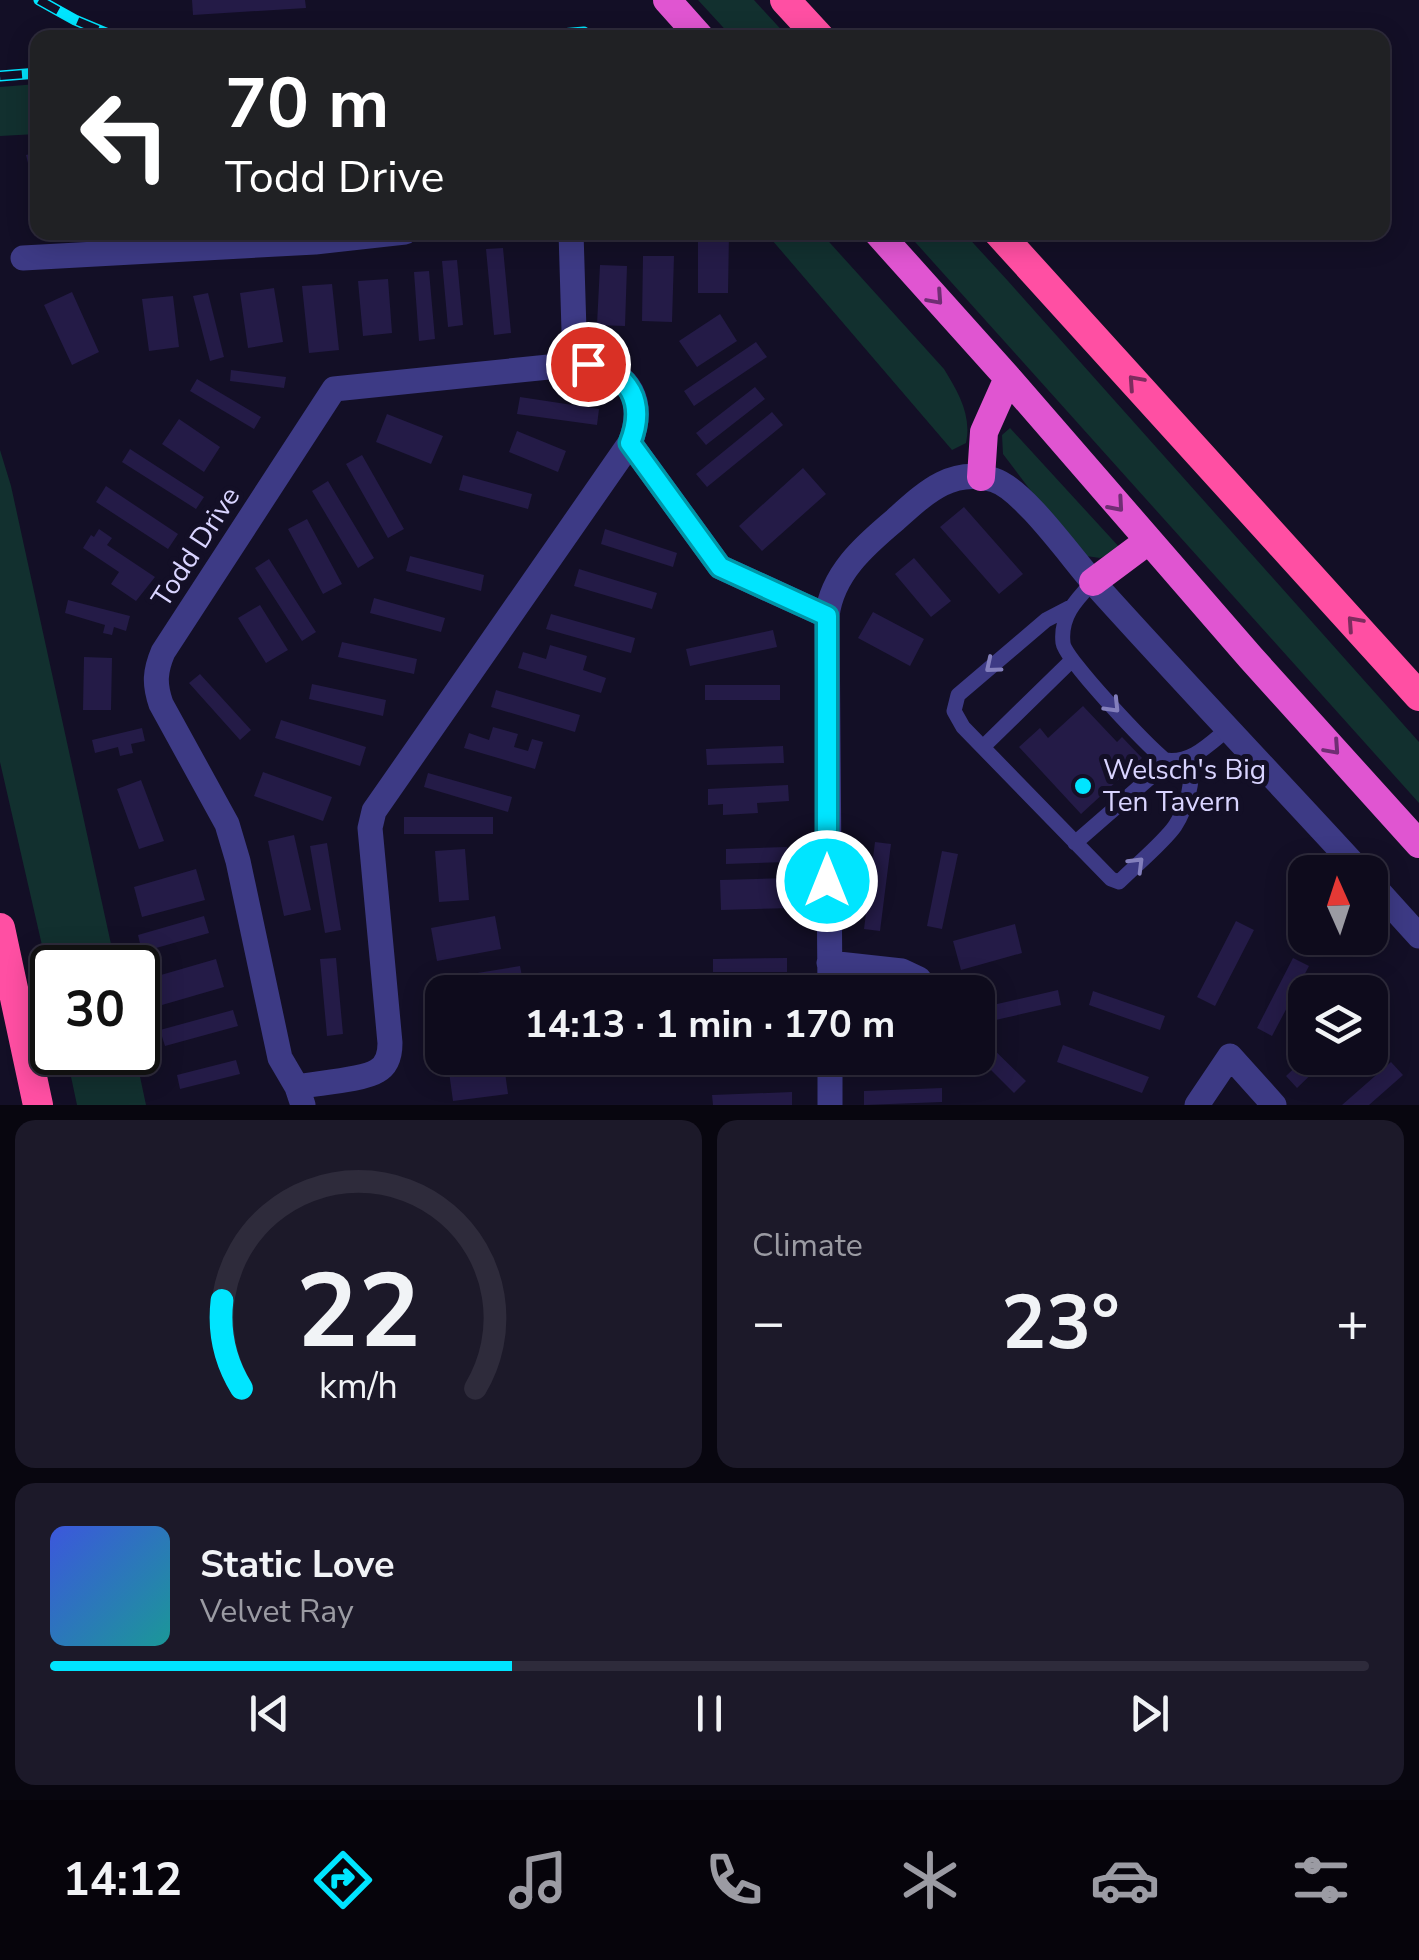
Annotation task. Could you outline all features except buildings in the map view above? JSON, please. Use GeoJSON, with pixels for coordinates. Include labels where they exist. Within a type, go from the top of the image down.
{"type":"FeatureCollection","features":[{"type":"Feature","properties":{"kind":"highway"},"geometry":{"type":"LineString","coordinates":[[667,0],[694,30]]}},
{"type":"Feature","properties":{"kind":"highway"},"geometry":{"type":"LineString","coordinates":[[785,0],[813,30]]}},
{"type":"Feature","properties":{"kind":"highway"},"geometry":{"type":"LineString","coordinates":[[884,240],[1419,844]]}},
{"type":"Feature","properties":{"kind":"highway"},"geometry":{"type":"LineString","coordinates":[[1005,240],[1419,696]]}},
{"type":"Feature","properties":{"kind":"highway"},"geometry":{"type":"LineString","coordinates":[[980,477],[984,432],[1002,371]]}},
{"type":"Feature","properties":{"kind":"highway"},"geometry":{"type":"LineString","coordinates":[[1093,582],[1148,541]]}},
{"type":"Feature","properties":{"kind":"highway"},"geometry":{"type":"LineString","coordinates":[[3,942],[38,1105]]}},
{"type":"Feature","properties":{"kind":"highway"},"geometry":{"type":"LineString","coordinates":[[3,942],[51,1105]]}},
{"type":"Feature","properties":{"kind":"street"},"geometry":{"type":"LineString","coordinates":[[23,258],[334,240]]}},
{"type":"Feature","properties":{"kind":"street"},"geometry":{"type":"LineString","coordinates":[[571,240],[574,364]]}},
{"type":"Feature","properties":{"kind":"street","name":"Todd Drive"},"geometry":{"type":"LineString","coordinates":[[574,364],[605,367],[631,391],[637,408],[637,426],[630,443],[374,810],[370,828],[390,1053],[375,1073],[300,1096],[280,1058],[227,824],[155,688],[156,669],[163,652],[334,389],[574,364]]}},
{"type":"Feature","properties":{"kind":"street"},"geometry":{"type":"LineString","coordinates":[[630,443],[720,567],[827,616]]}},
{"type":"Feature","properties":{"kind":"street"},"geometry":{"type":"LineString","coordinates":[[830,975],[828,600],[859,551],[933,486],[952,478],[992,479],[1014,490],[1093,582],[1345,855]]}},
{"type":"Feature","properties":{"kind":"street"},"geometry":{"type":"LineString","coordinates":[[1388,902],[1419,936]]}},
{"type":"Feature","properties":{"kind":"street"},"geometry":{"type":"LineString","coordinates":[[830,964],[902,970],[911,975]]}},
{"type":"Feature","properties":{"kind":"street"},"geometry":{"type":"LineString","coordinates":[[1197,1105],[1230,1056],[1274,1105]]}},
{"type":"Feature","properties":{"kind":"street"},"geometry":{"type":"LineString","coordinates":[[830,1075],[830,1105]]}},
{"type":"Feature","properties":{"kind":"lane"},"geometry":{"type":"LineString","coordinates":[[1069,608],[1062,639],[1064,652],[1159,754],[1179,760],[1192,775],[1175,826],[1119,882],[1111,879],[1075,843],[964,727],[954,710],[958,695],[1046,620],[1069,608],[1093,582]]}},
{"type":"Feature","properties":{"kind":"lane"},"geometry":{"type":"LineString","coordinates":[[983,747],[1072,661]]}},
{"type":"Feature","properties":{"kind":"lane"},"geometry":{"type":"LineString","coordinates":[[1075,843],[1179,760],[1229,728]]}},
{"type":"Feature","properties":{"kind":"green space"},"geometry":{"type":"Polygon","coordinates":[[[698,0],[754,0],[782,30],[726,30],[698,0]]]}},
{"type":"Feature","properties":{"kind":"green space"},"geometry":{"type":"Polygon","coordinates":[[[30,85],[30,134],[0,136],[0,87],[30,85]]]}},
{"type":"Feature","properties":{"kind":"green space"},"geometry":{"type":"Polygon","coordinates":[[[772,240],[827,240],[944,369],[959,395],[967,433],[966,443],[952,450],[772,240]]]}},
{"type":"Feature","properties":{"kind":"green space"},"geometry":{"type":"Polygon","coordinates":[[[913,240],[970,240],[1008,281],[1419,742],[1419,803],[913,240]]]}},
{"type":"Feature","properties":{"kind":"green space"},"geometry":{"type":"Polygon","coordinates":[[[1010,428],[1121,549],[1100,558],[1086,556],[1069,541],[1003,454],[1002,435],[1010,428]]]}},
{"type":"Feature","properties":{"kind":"green space"},"geometry":{"type":"Polygon","coordinates":[[[0,450],[111,945],[42,945],[0,762],[0,450]]]}},
{"type":"Feature","properties":{"kind":"green space"},"geometry":{"type":"Polygon","coordinates":[[[71,1075],[140,1075],[146,1105],[77,1105],[71,1075]]]}},
{"type":"Feature","properties":{"kind":"railway"},"geometry":{"type":"LineString","coordinates":[[39,0],[99,30]]}},
{"type":"Feature","properties":{"kind":"railway"},"geometry":{"type":"LineString","coordinates":[[0,76],[30,74]]}},
{"type":"Feature","properties":{"kind":"place","name":"Welsch's Big Ten Tavern"},"geometry":{"type":"Point","coordinates":[1083,786]}},
{"type":"Feature","properties":{"kind":"route"},"geometry":{"type":"LineString","coordinates":[[588,364],[605,367],[631,391],[637,408],[637,426],[630,443],[720,567],[827,616],[827,881]]}}]}
